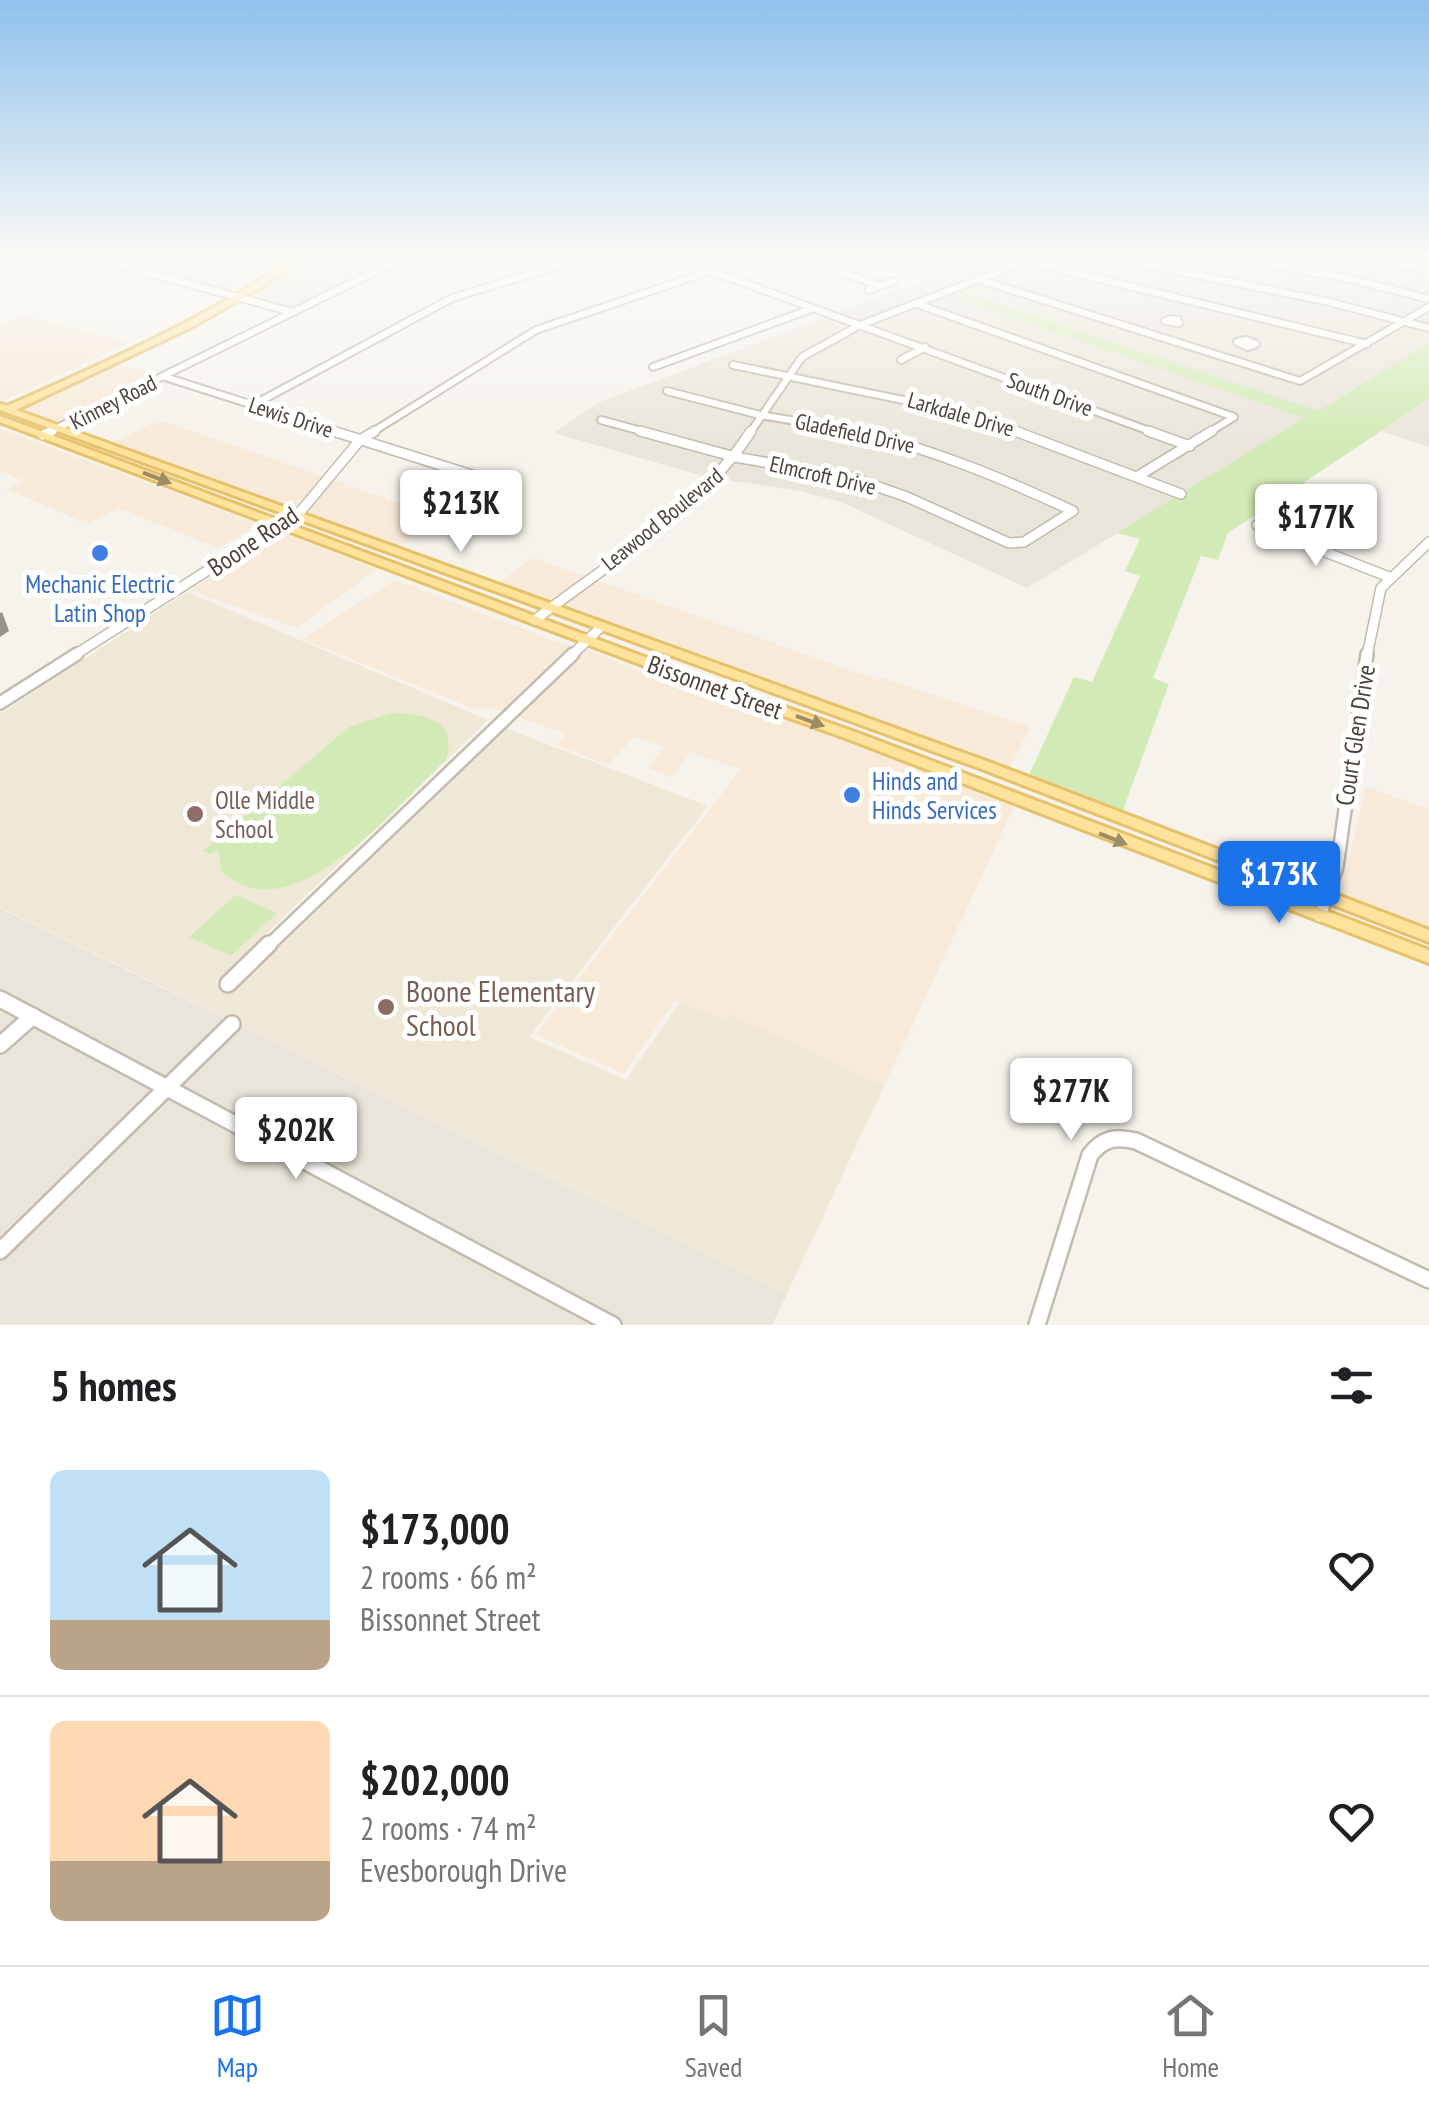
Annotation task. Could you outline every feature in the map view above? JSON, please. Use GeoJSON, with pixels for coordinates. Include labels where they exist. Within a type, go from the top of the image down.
{"type":"FeatureCollection","features":[{"type":"Feature","properties":{"kind":"main road"},"geometry":{"type":"LineString","coordinates":[[1,411],[180,323]]}},
{"type":"Feature","properties":{"kind":"main road"},"geometry":{"type":"LineString","coordinates":[[1,411],[194,323]]}},
{"type":"Feature","properties":{"kind":"main road"},"geometry":{"type":"LineString","coordinates":[[114,353],[128,355]]}},
{"type":"Feature","properties":{"kind":"main road","name":"Bissonnet Street"},"geometry":{"type":"LineString","coordinates":[[1,411],[111,447],[549,610],[984,765],[1429,936]]}},
{"type":"Feature","properties":{"kind":"main road","name":"Bissonnet Street"},"geometry":{"type":"LineString","coordinates":[[1,411],[43,435],[885,748],[1429,957]]}},
{"type":"Feature","properties":{"kind":"main road"},"geometry":{"type":"LineString","coordinates":[[94,454],[111,447]]}},
{"type":"Feature","properties":{"kind":"main road"},"geometry":{"type":"LineString","coordinates":[[733,694],[744,680]]}},
{"type":"Feature","properties":{"kind":"street","name":"Kinney Road"},"geometry":{"type":"LineString","coordinates":[[43,435],[270,323]]}},
{"type":"Feature","properties":{"kind":"street"},"geometry":{"type":"LineString","coordinates":[[253,405],[406,323]]}},
{"type":"Feature","properties":{"kind":"street","name":"Boone Road"},"geometry":{"type":"LineString","coordinates":[[0,703],[295,514],[360,440],[550,323]]}},
{"type":"Feature","properties":{"kind":"street"},"geometry":{"type":"LineString","coordinates":[[653,367],[774,323]]}},
{"type":"Feature","properties":{"kind":"street","name":"South Drive"},"geometry":{"type":"LineString","coordinates":[[854,323],[1190,446]]}},
{"type":"Feature","properties":{"kind":"street","name":"Leawood Boulevard"},"geometry":{"type":"LineString","coordinates":[[535,620],[693,498],[736,456],[784,378],[802,357],[866,323]]}},
{"type":"Feature","properties":{"kind":"street"},"geometry":{"type":"LineString","coordinates":[[969,323],[1234,417],[1138,476]]}},
{"type":"Feature","properties":{"kind":"street"},"geometry":{"type":"LineString","coordinates":[[1112,323],[1296,381],[1403,323]]}},
{"type":"Feature","properties":{"kind":"street"},"geometry":{"type":"LineString","coordinates":[[1146,334],[1168,323]]}},
{"type":"Feature","properties":{"kind":"street"},"geometry":{"type":"LineString","coordinates":[[1290,323],[1366,344]]}},
{"type":"Feature","properties":{"kind":"street"},"geometry":{"type":"LineString","coordinates":[[1218,357],[1242,345]]}},
{"type":"Feature","properties":{"kind":"street"},"geometry":{"type":"LineString","coordinates":[[901,360],[925,347]]}},
{"type":"Feature","properties":{"kind":"street","name":"Larkdale Drive"},"geometry":{"type":"LineString","coordinates":[[734,365],[970,414],[1180,494]]}},
{"type":"Feature","properties":{"kind":"street","name":"Lewis Drive"},"geometry":{"type":"LineString","coordinates":[[164,376],[475,476]]}},
{"type":"Feature","properties":{"kind":"street","name":"Gladefield Drive"},"geometry":{"type":"LineString","coordinates":[[666,391],[760,415],[896,439],[950,456],[1069,506],[1072,514],[1024,542],[1010,543],[982,532]]}},
{"type":"Feature","properties":{"kind":"street","name":"Elmcroft Drive"},"geometry":{"type":"LineString","coordinates":[[601,420],[736,456],[864,481],[982,532]]}},
{"type":"Feature","properties":{"kind":"street"},"geometry":{"type":"LineString","coordinates":[[1257,525],[1389,577]]}},
{"type":"Feature","properties":{"kind":"street","name":"Court Glen Drive"},"geometry":{"type":"LineString","coordinates":[[1320,916],[1337,867],[1364,669],[1380,588],[1429,542]]}},
{"type":"Feature","properties":{"kind":"street"},"geometry":{"type":"LineString","coordinates":[[228,984],[600,628]]}},
{"type":"Feature","properties":{"kind":"street"},"geometry":{"type":"LineString","coordinates":[[0,998],[614,1325]]}},
{"type":"Feature","properties":{"kind":"street"},"geometry":{"type":"LineString","coordinates":[[0,1045],[33,1016]]}},
{"type":"Feature","properties":{"kind":"street"},"geometry":{"type":"LineString","coordinates":[[0,1251],[232,1024]]}},
{"type":"Feature","properties":{"kind":"street"},"geometry":{"type":"LineString","coordinates":[[1038,1325],[1090,1155],[1100,1142],[1116,1136],[1136,1141],[1429,1280]]}},
{"type":"Feature","properties":{"kind":"shaded area"},"geometry":{"type":"Polygon","coordinates":[[[51,323],[129,342],[0,402],[0,326],[51,323]]]}},
{"type":"Feature","properties":{"kind":"shaded area"},"geometry":{"type":"Polygon","coordinates":[[[811,323],[1429,323],[1429,343],[1027,588],[841,502],[801,491],[706,477],[554,433],[597,403],[811,323]]]}},
{"type":"Feature","properties":{"kind":"shaded area"},"geometry":{"type":"Polygon","coordinates":[[[115,363],[159,375],[62,426],[13,409],[115,363]]]}},
{"type":"Feature","properties":{"kind":"shaded area"},"geometry":{"type":"Polygon","coordinates":[[[1429,399],[1429,447],[1381,431],[1429,399]]]}},
{"type":"Feature","properties":{"kind":"shaded area"},"geometry":{"type":"Polygon","coordinates":[[[159,420],[439,517],[396,548],[109,445],[159,420]]]}},
{"type":"Feature","properties":{"kind":"shaded area"},"geometry":{"type":"Polygon","coordinates":[[[0,429],[258,524],[219,548],[119,508],[87,524],[7,489],[24,481],[0,471],[0,429]]]}},
{"type":"Feature","properties":{"kind":"shaded area"},"geometry":{"type":"Polygon","coordinates":[[[280,532],[377,569],[296,628],[191,590],[280,532]]]}},
{"type":"Feature","properties":{"kind":"shaded area"},"geometry":{"type":"Polygon","coordinates":[[[533,558],[878,680],[882,678],[1030,727],[1008,771],[494,586],[533,558]]]}},
{"type":"Feature","properties":{"kind":"shaded area"},"geometry":{"type":"Polygon","coordinates":[[[395,580],[596,653],[677,687],[801,724],[1014,807],[884,1086],[730,1015],[726,1020],[675,1000],[624,1074],[536,1034],[741,769],[691,752],[671,777],[648,768],[664,747],[634,737],[608,765],[556,745],[566,734],[490,707],[475,709],[302,639],[395,580]]]}},
{"type":"Feature","properties":{"kind":"shaded area"},"geometry":{"type":"Polygon","coordinates":[[[187,592],[488,720],[215,983],[233,992],[505,728],[708,806],[529,1037],[626,1080],[680,1002],[725,1020],[729,1014],[884,1086],[787,1294],[0,907],[0,714],[187,592]]]}},
{"type":"Feature","properties":{"kind":"shaded area"},"geometry":{"type":"Polygon","coordinates":[[[1366,787],[1429,809],[1429,930],[1340,898],[1366,787]]]}},
{"type":"Feature","properties":{"kind":"shaded area"},"geometry":{"type":"Polygon","coordinates":[[[0,908],[787,1294],[772,1325],[0,1325],[0,908]]]}},
{"type":"Feature","properties":{"kind":"green space"},"geometry":{"type":"Polygon","coordinates":[[[1026,323],[1056,323],[1318,411],[1429,343],[1429,399],[1228,533],[1218,560],[1201,556],[1153,678],[1169,684],[1122,813],[1028,777],[1074,677],[1092,682],[1140,576],[1125,571],[1140,539],[1117,533],[1304,418],[1026,323]]]}},
{"type":"Feature","properties":{"kind":"green space"},"geometry":{"type":"Polygon","coordinates":[[[392,713],[427,718],[443,727],[449,746],[446,760],[342,857],[311,877],[279,888],[249,887],[222,871],[218,850],[211,854],[203,851],[349,727],[392,713]]]}},
{"type":"Feature","properties":{"kind":"green space"},"geometry":{"type":"Polygon","coordinates":[[[236,895],[277,913],[231,956],[189,937],[236,895]]]}},
{"type":"Feature","properties":{"kind":"place","name":"Mechanic Electric Latin Shop"},"geometry":{"type":"Point","coordinates":[100,553]}},
{"type":"Feature","properties":{"kind":"place","name":"Hinds and Hinds Services"},"geometry":{"type":"Point","coordinates":[852,795]}},
{"type":"Feature","properties":{"kind":"place","name":"Olle Middle School"},"geometry":{"type":"Point","coordinates":[195,814]}},
{"type":"Feature","properties":{"kind":"place","name":"Boone Elementary School"},"geometry":{"type":"Point","coordinates":[386,1007]}}]}
